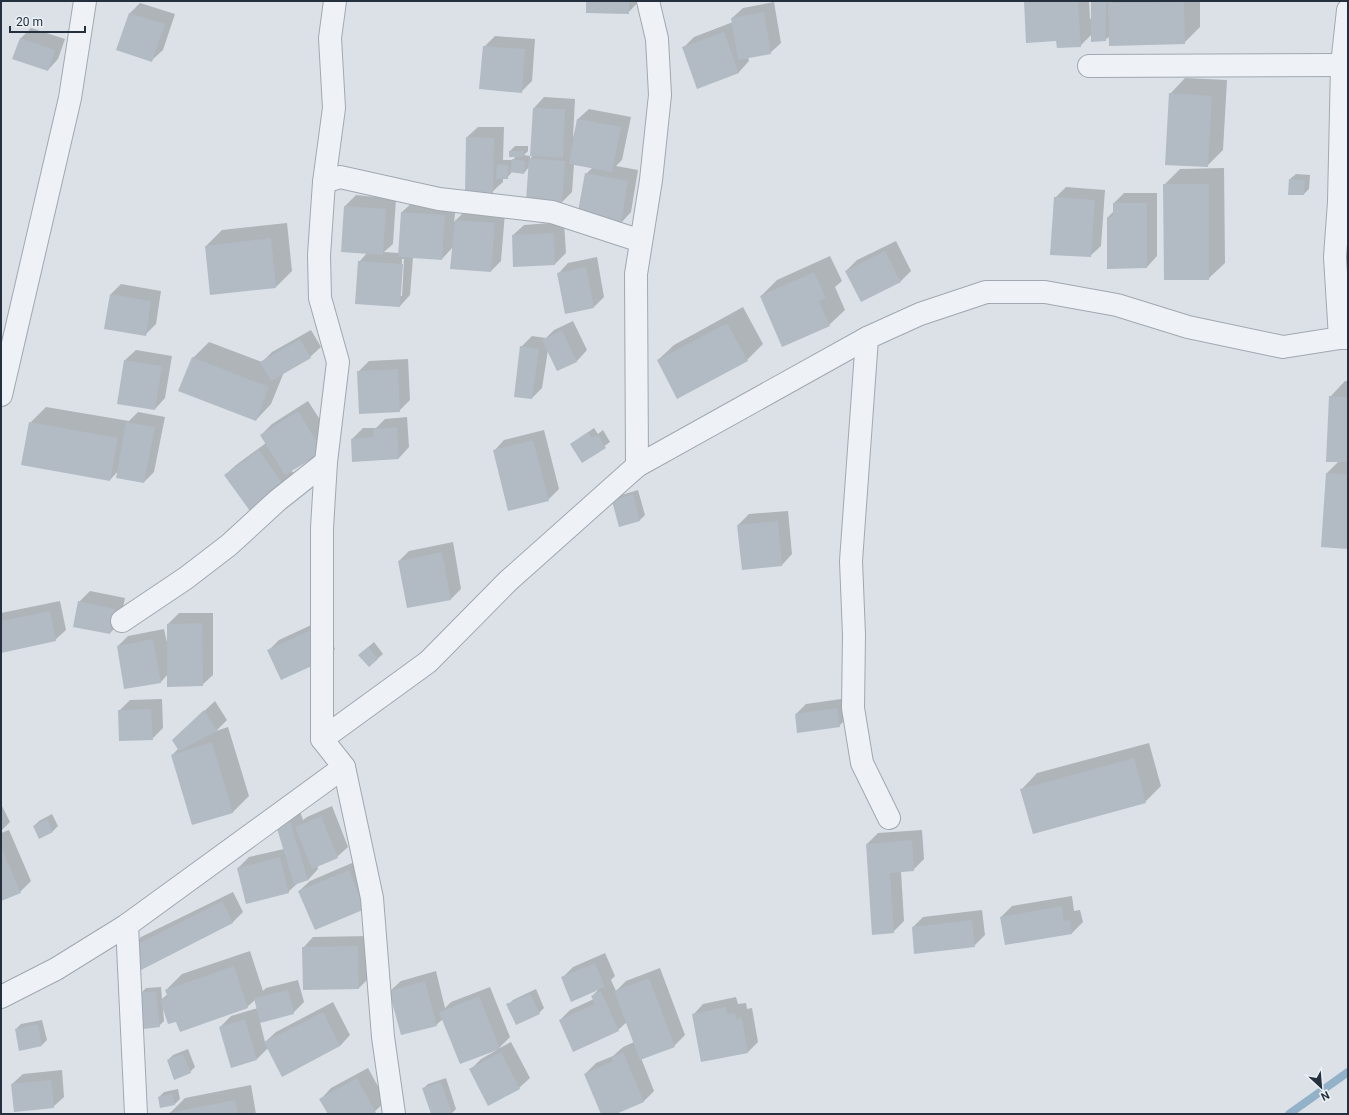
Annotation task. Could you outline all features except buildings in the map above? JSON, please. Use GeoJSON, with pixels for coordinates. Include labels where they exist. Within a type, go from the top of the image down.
{"type":"FeatureCollection","features":[{"type":"Feature","properties":{"kind":"street"},"geometry":{"type":"LineString","coordinates":[[1,395],[70,98],[85,1]]}},
{"type":"Feature","properties":{"kind":"street"},"geometry":{"type":"LineString","coordinates":[[334,1],[330,38],[334,108],[324,182],[319,255],[320,298],[338,362],[326,462],[322,528],[322,739],[344,767],[372,898],[383,1037],[394,1114]]}},
{"type":"Feature","properties":{"kind":"street"},"geometry":{"type":"LineString","coordinates":[[637,466],[636,274],[651,180],[660,95],[657,39],[648,1]]}},
{"type":"Feature","properties":{"kind":"street"},"geometry":{"type":"LineString","coordinates":[[322,739],[428,662],[508,581],[637,466],[867,338],[920,314],[986,292],[1046,292],[1117,305],[1188,327],[1283,347],[1344,338],[1335,257],[1340,188],[1342,64],[1348,10]]}},
{"type":"Feature","properties":{"kind":"street"},"geometry":{"type":"LineString","coordinates":[[1089,66],[1342,64]]}},
{"type":"Feature","properties":{"kind":"street"},"geometry":{"type":"LineString","coordinates":[[324,182],[340,177],[439,199],[552,212],[642,241]]}},
{"type":"Feature","properties":{"kind":"street"},"geometry":{"type":"LineString","coordinates":[[867,338],[851,561],[854,635],[853,708],[862,763],[889,818]]}},
{"type":"Feature","properties":{"kind":"street"},"geometry":{"type":"LineString","coordinates":[[122,621],[186,578],[229,545],[278,500],[326,462]]}},
{"type":"Feature","properties":{"kind":"street"},"geometry":{"type":"LineString","coordinates":[[1,997],[56,969],[127,925],[344,767]]}},
{"type":"Feature","properties":{"kind":"street"},"geometry":{"type":"LineString","coordinates":[[127,925],[136,1114]]}},
{"type":"Feature","properties":{"kind":"waterway"},"geometry":{"type":"LineString","coordinates":[[1289,1114],[1348,1072]]}}]}
